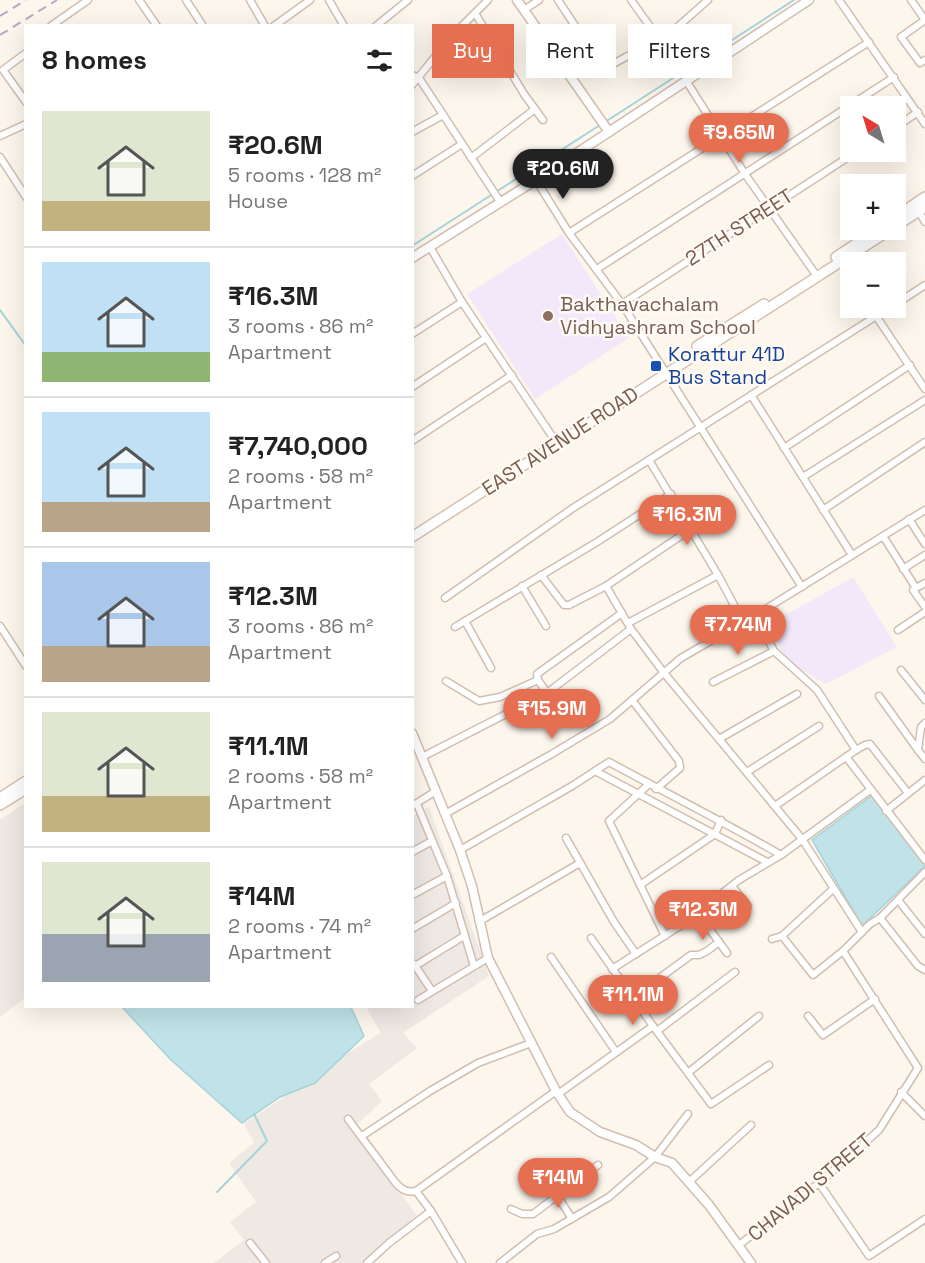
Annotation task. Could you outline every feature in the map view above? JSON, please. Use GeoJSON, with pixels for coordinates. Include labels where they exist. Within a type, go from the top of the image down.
{"type":"FeatureCollection","features":[{"type":"Feature","properties":{"kind":"main road"},"geometry":{"type":"LineString","coordinates":[[906,218],[919,207],[925,197]]}},
{"type":"Feature","properties":{"kind":"main road","name":"EAST AVENUE ROAD"},"geometry":{"type":"LineString","coordinates":[[414,536],[862,240]]}},
{"type":"Feature","properties":{"kind":"main road","name":"EAST AVENUE ROAD"},"geometry":{"type":"LineString","coordinates":[[414,529],[874,240]]}},
{"type":"Feature","properties":{"kind":"main road"},"geometry":{"type":"LineString","coordinates":[[0,798],[24,782]]}},
{"type":"Feature","properties":{"kind":"main road"},"geometry":{"type":"LineString","coordinates":[[0,805],[24,790]]}},
{"type":"Feature","properties":{"kind":"street"},"geometry":{"type":"LineString","coordinates":[[54,24],[88,0]]}},
{"type":"Feature","properties":{"kind":"street"},"geometry":{"type":"LineString","coordinates":[[140,0],[156,24]]}},
{"type":"Feature","properties":{"kind":"street"},"geometry":{"type":"LineString","coordinates":[[186,0],[202,24]]}},
{"type":"Feature","properties":{"kind":"street"},"geometry":{"type":"LineString","coordinates":[[250,0],[263,24]]}},
{"type":"Feature","properties":{"kind":"street"},"geometry":{"type":"LineString","coordinates":[[277,24],[310,0]]}},
{"type":"Feature","properties":{"kind":"street"},"geometry":{"type":"LineString","coordinates":[[329,0],[343,24]]}},
{"type":"Feature","properties":{"kind":"street"},"geometry":{"type":"LineString","coordinates":[[378,24],[408,0]]}},
{"type":"Feature","properties":{"kind":"street"},"geometry":{"type":"LineString","coordinates":[[488,0],[416,76],[497,196]]}},
{"type":"Feature","properties":{"kind":"street"},"geometry":{"type":"LineString","coordinates":[[517,0],[534,24]]}},
{"type":"Feature","properties":{"kind":"street"},"geometry":{"type":"LineString","coordinates":[[524,10],[539,0]]}},
{"type":"Feature","properties":{"kind":"street"},"geometry":{"type":"LineString","coordinates":[[558,0],[574,24]]}},
{"type":"Feature","properties":{"kind":"street"},"geometry":{"type":"LineString","coordinates":[[631,0],[648,24]]}},
{"type":"Feature","properties":{"kind":"street"},"geometry":{"type":"LineString","coordinates":[[681,24],[708,0]]}},
{"type":"Feature","properties":{"kind":"street"},"geometry":{"type":"LineString","coordinates":[[414,257],[497,196],[536,180],[607,129],[687,82],[809,0]]}},
{"type":"Feature","properties":{"kind":"street"},"geometry":{"type":"LineString","coordinates":[[839,0],[925,124]]}},
{"type":"Feature","properties":{"kind":"street"},"geometry":{"type":"LineString","coordinates":[[911,0],[925,20],[901,37],[922,61],[925,71]]}},
{"type":"Feature","properties":{"kind":"street"},"geometry":{"type":"LineString","coordinates":[[475,13],[543,120]]}},
{"type":"Feature","properties":{"kind":"street"},"geometry":{"type":"LineString","coordinates":[[569,233],[869,42]]}},
{"type":"Feature","properties":{"kind":"street"},"geometry":{"type":"LineString","coordinates":[[24,54],[2,71],[24,99]]}},
{"type":"Feature","properties":{"kind":"street"},"geometry":{"type":"LineString","coordinates":[[597,269],[894,77]]}},
{"type":"Feature","properties":{"kind":"street"},"geometry":{"type":"LineString","coordinates":[[572,78],[607,129]]}},
{"type":"Feature","properties":{"kind":"street"},"geometry":{"type":"LineString","coordinates":[[687,82],[745,174],[814,272]]}},
{"type":"Feature","properties":{"kind":"street"},"geometry":{"type":"LineString","coordinates":[[471,158],[535,109]]}},
{"type":"Feature","properties":{"kind":"street"},"geometry":{"type":"LineString","coordinates":[[906,120],[918,112]]}},
{"type":"Feature","properties":{"kind":"street"},"geometry":{"type":"LineString","coordinates":[[414,131],[443,116]]}},
{"type":"Feature","properties":{"kind":"street"},"geometry":{"type":"LineString","coordinates":[[0,136],[24,125]]}},
{"type":"Feature","properties":{"kind":"street"},"geometry":{"type":"LineString","coordinates":[[414,175],[462,144]]}},
{"type":"Feature","properties":{"kind":"street"},"geometry":{"type":"LineString","coordinates":[[0,157],[24,194]]}},
{"type":"Feature","properties":{"kind":"street","name":"27TH STREET"},"geometry":{"type":"LineString","coordinates":[[622,304],[840,162]]}},
{"type":"Feature","properties":{"kind":"street"},"geometry":{"type":"LineString","coordinates":[[536,180],[569,233],[622,304],[802,587]]}},
{"type":"Feature","properties":{"kind":"street"},"geometry":{"type":"LineString","coordinates":[[919,207],[925,222]]}},
{"type":"Feature","properties":{"kind":"street"},"geometry":{"type":"LineString","coordinates":[[430,247],[462,302],[554,439]]}},
{"type":"Feature","properties":{"kind":"street"},"geometry":{"type":"LineString","coordinates":[[906,297],[925,285]]}},
{"type":"Feature","properties":{"kind":"street"},"geometry":{"type":"LineString","coordinates":[[414,333],[462,302]]}},
{"type":"Feature","properties":{"kind":"street"},"geometry":{"type":"LineString","coordinates":[[445,598],[573,508],[873,318]]}},
{"type":"Feature","properties":{"kind":"street"},"geometry":{"type":"LineString","coordinates":[[877,318],[925,389]]}},
{"type":"Feature","properties":{"kind":"street"},"geometry":{"type":"LineString","coordinates":[[414,386],[486,338]]}},
{"type":"Feature","properties":{"kind":"street"},"geometry":{"type":"LineString","coordinates":[[784,448],[910,366]]}},
{"type":"Feature","properties":{"kind":"street"},"geometry":{"type":"LineString","coordinates":[[414,440],[512,375]]}},
{"type":"Feature","properties":{"kind":"street"},"geometry":{"type":"LineString","coordinates":[[751,395],[852,555]]}},
{"type":"Feature","properties":{"kind":"street"},"geometry":{"type":"LineString","coordinates":[[803,477],[925,400]]}},
{"type":"Feature","properties":{"kind":"street"},"geometry":{"type":"LineString","coordinates":[[823,510],[925,442]]}},
{"type":"Feature","properties":{"kind":"street"},"geometry":{"type":"LineString","coordinates":[[650,460],[743,622]]}},
{"type":"Feature","properties":{"kind":"street"},"geometry":{"type":"LineString","coordinates":[[455,627],[671,494]]}},
{"type":"Feature","properties":{"kind":"street"},"geometry":{"type":"LineString","coordinates":[[445,814],[610,719],[681,658],[802,587],[925,510]]}},
{"type":"Feature","properties":{"kind":"street"},"geometry":{"type":"LineString","coordinates":[[909,519],[925,544]]}},
{"type":"Feature","properties":{"kind":"street"},"geometry":{"type":"LineString","coordinates":[[541,575],[566,605],[606,586],[691,529]]}},
{"type":"Feature","properties":{"kind":"street"},"geometry":{"type":"LineString","coordinates":[[883,536],[916,588],[925,583]]}},
{"type":"Feature","properties":{"kind":"street"},"geometry":{"type":"LineString","coordinates":[[903,569],[925,555]]}},
{"type":"Feature","properties":{"kind":"street"},"geometry":{"type":"LineString","coordinates":[[424,756],[547,693],[629,626],[718,575]]}},
{"type":"Feature","properties":{"kind":"street"},"geometry":{"type":"LineString","coordinates":[[522,586],[546,626]]}},
{"type":"Feature","properties":{"kind":"street"},"geometry":{"type":"LineString","coordinates":[[606,586],[629,626],[664,673],[802,839],[862,932]]}},
{"type":"Feature","properties":{"kind":"street"},"geometry":{"type":"LineString","coordinates":[[913,590],[925,607]]}},
{"type":"Feature","properties":{"kind":"street"},"geometry":{"type":"LineString","coordinates":[[898,630],[925,612]]}},
{"type":"Feature","properties":{"kind":"street"},"geometry":{"type":"LineString","coordinates":[[547,693],[538,681],[537,674],[622,613]]}},
{"type":"Feature","properties":{"kind":"street"},"geometry":{"type":"LineString","coordinates":[[755,615],[774,651],[817,690],[856,750]]}},
{"type":"Feature","properties":{"kind":"street"},"geometry":{"type":"LineString","coordinates":[[465,621],[491,668]]}},
{"type":"Feature","properties":{"kind":"street"},"geometry":{"type":"LineString","coordinates":[[0,626],[24,663]]}},
{"type":"Feature","properties":{"kind":"street"},"geometry":{"type":"LineString","coordinates":[[714,682],[774,651]]}},
{"type":"Feature","properties":{"kind":"street"},"geometry":{"type":"LineString","coordinates":[[901,670],[925,700]]}},
{"type":"Feature","properties":{"kind":"street"},"geometry":{"type":"LineString","coordinates":[[446,681],[479,701],[500,697],[538,681]]}},
{"type":"Feature","properties":{"kind":"street"},"geometry":{"type":"LineString","coordinates":[[719,739],[797,694]]}},
{"type":"Feature","properties":{"kind":"street"},"geometry":{"type":"LineString","coordinates":[[879,696],[925,759]]}},
{"type":"Feature","properties":{"kind":"street"},"geometry":{"type":"LineString","coordinates":[[632,700],[679,761],[680,768],[677,772],[656,789]]}},
{"type":"Feature","properties":{"kind":"street"},"geometry":{"type":"LineString","coordinates":[[918,750],[921,727],[925,723]]}},
{"type":"Feature","properties":{"kind":"street"},"geometry":{"type":"LineString","coordinates":[[747,772],[819,726]]}},
{"type":"Feature","properties":{"kind":"street"},"geometry":{"type":"LineString","coordinates":[[414,737],[424,756],[460,850],[472,886],[488,958],[557,1092],[570,1112],[600,1132],[636,1145],[655,1157],[672,1163],[751,1263]]}},
{"type":"Feature","properties":{"kind":"street"},"geometry":{"type":"LineString","coordinates":[[775,806],[856,750],[870,744],[908,793]]}},
{"type":"Feature","properties":{"kind":"street"},"geometry":{"type":"LineString","coordinates":[[847,758],[925,860]]}},
{"type":"Feature","properties":{"kind":"street"},"geometry":{"type":"LineString","coordinates":[[460,850],[572,786],[609,762],[656,789],[721,820],[781,855]]}},
{"type":"Feature","properties":{"kind":"street"},"geometry":{"type":"LineString","coordinates":[[595,771],[767,862]]}},
{"type":"Feature","properties":{"kind":"street"},"geometry":{"type":"LineString","coordinates":[[886,811],[925,780]]}},
{"type":"Feature","properties":{"kind":"street"},"geometry":{"type":"LineString","coordinates":[[650,784],[609,821],[666,936]]}},
{"type":"Feature","properties":{"kind":"street"},"geometry":{"type":"LineString","coordinates":[[612,969],[666,936],[732,886],[781,855],[870,790]]}},
{"type":"Feature","properties":{"kind":"street"},"geometry":{"type":"LineString","coordinates":[[436,791],[415,805],[447,876],[474,966]]}},
{"type":"Feature","properties":{"kind":"street"},"geometry":{"type":"LineString","coordinates":[[640,885],[715,834],[721,820]]}},
{"type":"Feature","properties":{"kind":"street"},"geometry":{"type":"LineString","coordinates":[[566,838],[614,922],[636,954]]}},
{"type":"Feature","properties":{"kind":"street"},"geometry":{"type":"LineString","coordinates":[[414,851],[432,841]]}},
{"type":"Feature","properties":{"kind":"street"},"geometry":{"type":"LineString","coordinates":[[480,921],[580,863]]}},
{"type":"Feature","properties":{"kind":"street"},"geometry":{"type":"LineString","coordinates":[[782,936],[813,975],[880,918],[925,872]]}},
{"type":"Feature","properties":{"kind":"street"},"geometry":{"type":"LineString","coordinates":[[414,894],[447,876]]}},
{"type":"Feature","properties":{"kind":"street"},"geometry":{"type":"LineString","coordinates":[[732,886],[748,906]]}},
{"type":"Feature","properties":{"kind":"street"},"geometry":{"type":"LineString","coordinates":[[772,939],[782,936],[834,889]]}},
{"type":"Feature","properties":{"kind":"street"},"geometry":{"type":"LineString","coordinates":[[898,900],[925,934]]}},
{"type":"Feature","properties":{"kind":"street"},"geometry":{"type":"LineString","coordinates":[[414,928],[456,903]]}},
{"type":"Feature","properties":{"kind":"street"},"geometry":{"type":"LineString","coordinates":[[698,913],[728,953]]}},
{"type":"Feature","properties":{"kind":"street"},"geometry":{"type":"LineString","coordinates":[[880,918],[918,966],[925,970]]}},
{"type":"Feature","properties":{"kind":"street"},"geometry":{"type":"LineString","coordinates":[[432,991],[414,965],[465,936]]}},
{"type":"Feature","properties":{"kind":"street"},"geometry":{"type":"LineString","coordinates":[[591,938],[711,1104],[769,1065]]}},
{"type":"Feature","properties":{"kind":"street"},"geometry":{"type":"LineString","coordinates":[[661,976],[691,955],[699,955],[719,942]]}},
{"type":"Feature","properties":{"kind":"street"},"geometry":{"type":"LineString","coordinates":[[843,951],[918,1068]]}},
{"type":"Feature","properties":{"kind":"street"},"geometry":{"type":"LineString","coordinates":[[551,957],[616,1052]]}},
{"type":"Feature","properties":{"kind":"street"},"geometry":{"type":"LineString","coordinates":[[418,1000],[488,958]]}},
{"type":"Feature","properties":{"kind":"street"},"geometry":{"type":"LineString","coordinates":[[348,1119],[402,1190],[410,1193],[416,1191],[557,1092],[735,972]]}},
{"type":"Feature","properties":{"kind":"street"},"geometry":{"type":"LineString","coordinates":[[808,1016],[823,1035],[875,999]]}},
{"type":"Feature","properties":{"kind":"street"},"geometry":{"type":"LineString","coordinates":[[689,1072],[759,1016]]}},
{"type":"Feature","properties":{"kind":"street"},"geometry":{"type":"LineString","coordinates":[[362,1136],[430,1091],[478,1063],[531,1043]]}},
{"type":"Feature","properties":{"kind":"street","name":"CHAVADI STREET"},"geometry":{"type":"LineString","coordinates":[[739,1245],[819,1183],[879,1130],[901,1092],[925,1062]]}},
{"type":"Feature","properties":{"kind":"street"},"geometry":{"type":"LineString","coordinates":[[901,1092],[925,1116]]}},
{"type":"Feature","properties":{"kind":"street"},"geometry":{"type":"LineString","coordinates":[[500,1263],[537,1234],[554,1229],[609,1197],[655,1157],[688,1114]]}},
{"type":"Feature","properties":{"kind":"street"},"geometry":{"type":"LineString","coordinates":[[689,1182],[751,1125]]}},
{"type":"Feature","properties":{"kind":"street"},"geometry":{"type":"LineString","coordinates":[[511,1209],[522,1214],[533,1214],[598,1165]]}},
{"type":"Feature","properties":{"kind":"street"},"geometry":{"type":"LineString","coordinates":[[819,1183],[869,1256],[925,1219]]}},
{"type":"Feature","properties":{"kind":"street"},"geometry":{"type":"LineString","coordinates":[[416,1191],[431,1211],[462,1263]]}},
{"type":"Feature","properties":{"kind":"street"},"geometry":{"type":"LineString","coordinates":[[557,1195],[572,1219]]}},
{"type":"Feature","properties":{"kind":"street"},"geometry":{"type":"LineString","coordinates":[[367,1263],[431,1211]]}},
{"type":"Feature","properties":{"kind":"street"},"geometry":{"type":"LineString","coordinates":[[250,1244],[266,1263]]}},
{"type":"Feature","properties":{"kind":"street"},"geometry":{"type":"LineString","coordinates":[[325,1263],[336,1256]]}},
{"type":"Feature","properties":{"kind":"shaded area","name":"Bakthavachalam Vidhyashram School"},"geometry":{"type":"Polygon","coordinates":[[[562,234],[629,338],[535,399],[467,294],[562,234]]]}},
{"type":"Feature","properties":{"kind":"shaded area"},"geometry":{"type":"Polygon","coordinates":[[[853,577],[897,647],[826,684],[787,662],[768,625],[853,577]]]}},
{"type":"Feature","properties":{"kind":"shaded area"},"geometry":{"type":"Polygon","coordinates":[[[24,804],[24,999],[0,1017],[0,820],[24,804]]]}},
{"type":"Feature","properties":{"kind":"shaded area"},"geometry":{"type":"Polygon","coordinates":[[[429,807],[489,976],[403,1033],[417,1048],[369,1084],[382,1101],[351,1130],[417,1215],[365,1263],[214,1263],[244,1240],[230,1222],[256,1202],[229,1163],[254,1143],[244,1124],[381,1033],[367,1008],[414,1008],[414,815],[429,807]]]}},
{"type":"Feature","properties":{"kind":"water"},"geometry":{"type":"Polygon","coordinates":[[[874,794],[925,861],[925,866],[862,926],[812,840],[874,794]]]}},
{"type":"Feature","properties":{"kind":"water"},"geometry":{"type":"Polygon","coordinates":[[[123,1008],[351,1008],[364,1036],[315,1083],[280,1097],[242,1123],[170,1059],[123,1008]]]}},
{"type":"Feature","properties":{"kind":"waterway"},"geometry":{"type":"LineString","coordinates":[[605,122],[794,0]]}},
{"type":"Feature","properties":{"kind":"waterway"},"geometry":{"type":"LineString","coordinates":[[414,245],[600,125]]}},
{"type":"Feature","properties":{"kind":"waterway"},"geometry":{"type":"LineString","coordinates":[[0,310],[24,343]]}},
{"type":"Feature","properties":{"kind":"waterway"},"geometry":{"type":"LineString","coordinates":[[217,1192],[267,1141],[254,1114]]}},
{"type":"Feature","properties":{"kind":"railway"},"geometry":{"type":"LineString","coordinates":[[0,16],[26,0]]}},
{"type":"Feature","properties":{"kind":"railway"},"geometry":{"type":"LineString","coordinates":[[0,35],[57,0]]}},
{"type":"Feature","properties":{"kind":"place","name":"Bakthavachalam Vidhyashram School"},"geometry":{"type":"Point","coordinates":[548,316]}},
{"type":"Feature","properties":{"kind":"place","name":"Korattur 41D Bus Stand"},"geometry":{"type":"Point","coordinates":[656,366]}}]}
